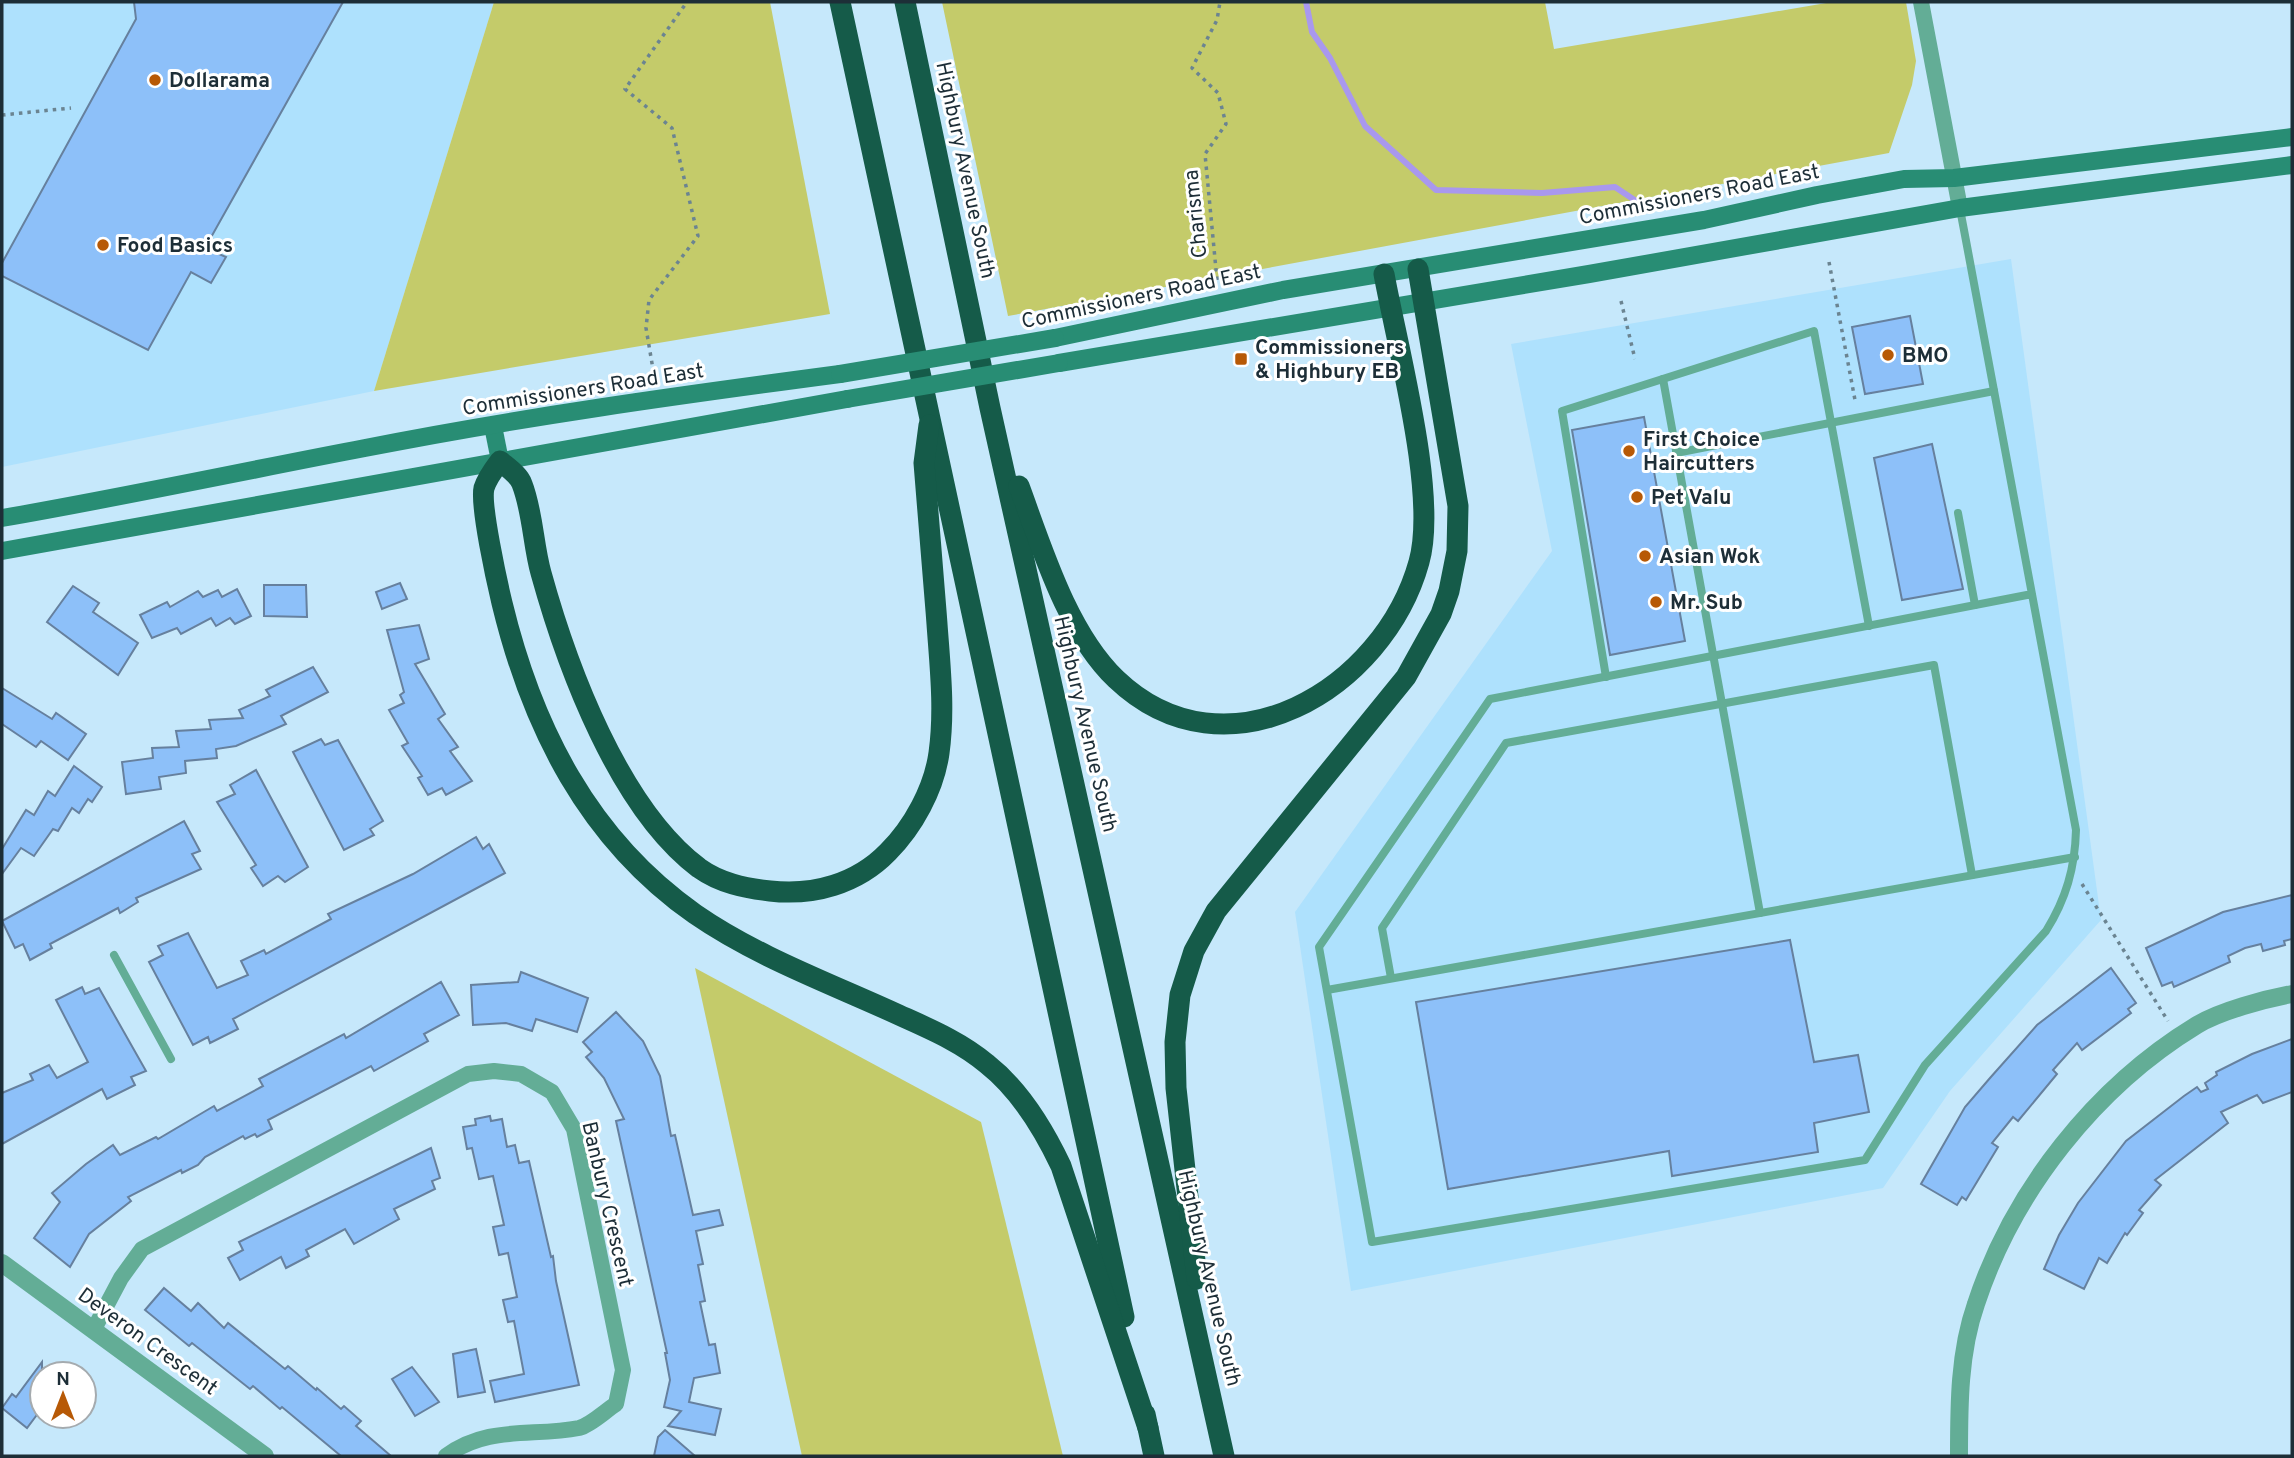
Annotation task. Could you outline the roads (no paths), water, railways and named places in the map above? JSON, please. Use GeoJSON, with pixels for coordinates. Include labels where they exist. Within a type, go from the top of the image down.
{"type":"FeatureCollection","features":[{"type":"Feature","properties":{"kind":"highway"},"geometry":{"type":"LineString","coordinates":[[840,2],[929,425],[1154,1456]]}},
{"type":"Feature","properties":{"kind":"highway","name":"Highbury Avenue South"},"geometry":{"type":"LineString","coordinates":[[905,2],[990,408],[1224,1456]]}},
{"type":"Feature","properties":{"kind":"highway"},"geometry":{"type":"LineString","coordinates":[[1210,1389],[1176,1088],[1175,1042],[1180,995],[1194,951],[1216,911],[1406,677],[1441,614],[1454,571],[1458,506],[1418,268]]}},
{"type":"Feature","properties":{"kind":"highway"},"geometry":{"type":"LineString","coordinates":[[990,408],[1065,602],[1094,652],[1116,679],[1156,708],[1180,718],[1231,726],[1263,721],[1319,697],[1341,680],[1380,637],[1407,598],[1420,561],[1424,536],[1422,493],[1384,274]]}},
{"type":"Feature","properties":{"kind":"highway"},"geometry":{"type":"LineString","coordinates":[[929,425],[924,463],[942,695],[939,754],[914,819],[901,838],[867,870],[813,892],[778,892],[732,885],[701,869],[671,843],[659,827],[627,782],[599,732],[576,679],[540,571],[522,482],[500,461],[483,491],[498,586],[529,695],[552,750],[590,809],[642,872],[697,915],[757,949],[948,1037],[987,1063],[1012,1087],[1046,1134],[1061,1166],[1148,1428]]}},
{"type":"Feature","properties":{"kind":"main road","name":"Commissioners Road East"},"geometry":{"type":"LineString","coordinates":[[2,518],[493,426],[622,404],[840,374],[1055,338],[1283,290],[1704,220],[1904,179],[1954,178],[2292,137]]}},
{"type":"Feature","properties":{"kind":"main road"},"geometry":{"type":"LineString","coordinates":[[2,551],[847,399],[1390,308],[1960,208],[2292,165]]}},
{"type":"Feature","properties":{"kind":"main road"},"geometry":{"type":"LineString","coordinates":[[493,426],[500,461]]}},
{"type":"Feature","properties":{"kind":"street"},"geometry":{"type":"LineString","coordinates":[[1921,2],[1960,208]]}},
{"type":"Feature","properties":{"kind":"street"},"geometry":{"type":"LineString","coordinates":[[1959,1456],[1959,1405],[1966,1339],[1976,1303],[2013,1221],[2041,1175],[2078,1125],[2143,1065],[2198,1024],[2292,994]]}},
{"type":"Feature","properties":{"kind":"street","name":"Banbury Crescent"},"geometry":{"type":"LineString","coordinates":[[94,1329],[121,1278],[142,1249],[468,1074],[494,1071],[522,1074],[552,1091],[574,1129],[623,1370],[615,1404],[581,1428],[512,1432],[461,1445],[446,1456]]}},
{"type":"Feature","properties":{"kind":"street","name":"Deveron Crescent"},"geometry":{"type":"LineString","coordinates":[[2,1263],[265,1456]]}},
{"type":"Feature","properties":{"kind":"lane"},"geometry":{"type":"LineString","coordinates":[[1960,208],[1994,391],[2032,594],[2076,830],[2075,857],[2066,893],[2046,930],[1924,1065],[1866,1160],[1372,1242],[1319,947],[1490,699],[2032,594]]}},
{"type":"Feature","properties":{"kind":"lane"},"geometry":{"type":"LineString","coordinates":[[1606,677],[1562,411],[1814,331],[1869,626]]}},
{"type":"Feature","properties":{"kind":"lane"},"geometry":{"type":"LineString","coordinates":[[1663,379],[1711,656],[1760,913]]}},
{"type":"Feature","properties":{"kind":"lane"},"geometry":{"type":"LineString","coordinates":[[1676,453],[1994,391]]}},
{"type":"Feature","properties":{"kind":"lane"},"geometry":{"type":"LineString","coordinates":[[1958,513],[1975,605]]}},
{"type":"Feature","properties":{"kind":"lane"},"geometry":{"type":"LineString","coordinates":[[1391,978],[1382,928],[1506,743],[1934,665],[1972,875]]}},
{"type":"Feature","properties":{"kind":"lane"},"geometry":{"type":"LineString","coordinates":[[1326,989],[2075,857]]}},
{"type":"Feature","properties":{"kind":"lane"},"geometry":{"type":"LineString","coordinates":[[114,955],[171,1059]]}},
{"type":"Feature","properties":{"kind":"waterway"},"geometry":{"type":"LineString","coordinates":[[1306,2],[1312,32],[1330,58],[1365,126],[1436,190],[1542,193],[1615,187],[1636,201]]}},
{"type":"Feature","properties":{"kind":"place","name":"Dollarama"},"geometry":{"type":"Point","coordinates":[155,80]}},
{"type":"Feature","properties":{"kind":"place","name":"Food Basics"},"geometry":{"type":"Point","coordinates":[103,245]}},
{"type":"Feature","properties":{"kind":"place","name":"BMO"},"geometry":{"type":"Point","coordinates":[1888,355]}},
{"type":"Feature","properties":{"kind":"place","name":"Commissioners & Highbury EB"},"geometry":{"type":"Point","coordinates":[1241,359]}},
{"type":"Feature","properties":{"kind":"place","name":"First Choice Haircutters"},"geometry":{"type":"Point","coordinates":[1629,451]}},
{"type":"Feature","properties":{"kind":"place","name":"Pet Valu"},"geometry":{"type":"Point","coordinates":[1637,497]}},
{"type":"Feature","properties":{"kind":"place","name":"Asian Wok"},"geometry":{"type":"Point","coordinates":[1645,556]}},
{"type":"Feature","properties":{"kind":"place","name":"Mr. Sub"},"geometry":{"type":"Point","coordinates":[1656,602]}}]}
